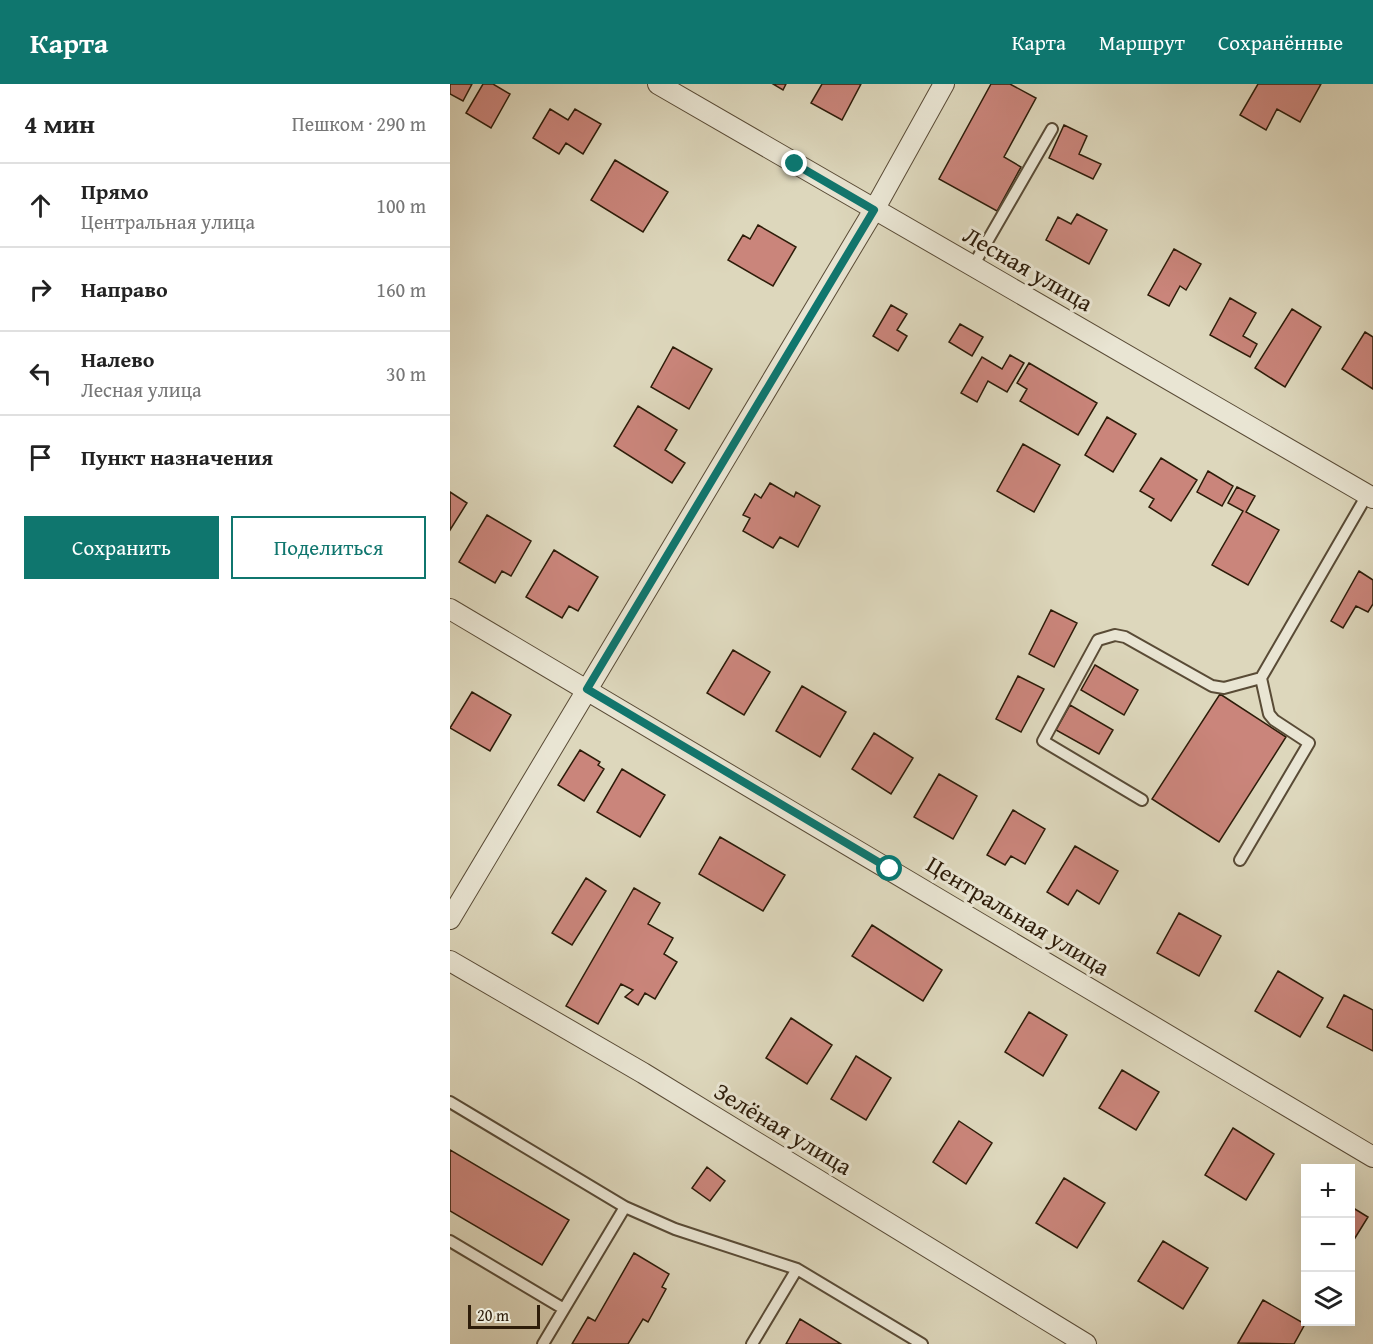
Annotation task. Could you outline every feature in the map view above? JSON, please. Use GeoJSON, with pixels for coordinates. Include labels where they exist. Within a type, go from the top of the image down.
{"type":"FeatureCollection","features":[{"type":"Feature","properties":{"kind":"street","name":"Лесная улица"},"geometry":{"type":"LineString","coordinates":[[657,84],[1370,497]]}},
{"type":"Feature","properties":{"kind":"street"},"geometry":{"type":"LineString","coordinates":[[450,919],[874,210],[944,84]]}},
{"type":"Feature","properties":{"kind":"street","name":"Центральная улица"},"geometry":{"type":"LineString","coordinates":[[450,609],[1373,1157]]}},
{"type":"Feature","properties":{"kind":"street","name":"Зелёная улица"},"geometry":{"type":"LineString","coordinates":[[450,961],[643,1074],[1086,1344]]}},
{"type":"Feature","properties":{"kind":"lane"},"geometry":{"type":"LineString","coordinates":[[973,266],[1052,129]]}},
{"type":"Feature","properties":{"kind":"lane"},"geometry":{"type":"LineString","coordinates":[[1240,860],[1309,742],[1274,720],[1269,714],[1261,678],[1370,497]]}},
{"type":"Feature","properties":{"kind":"lane"},"geometry":{"type":"LineString","coordinates":[[1142,800],[1043,741],[1098,640],[1115,635],[1125,637],[1212,686],[1224,688],[1261,678]]}},
{"type":"Feature","properties":{"kind":"lane"},"geometry":{"type":"LineString","coordinates":[[450,1102],[625,1206],[675,1229],[797,1269],[922,1344]]}},
{"type":"Feature","properties":{"kind":"lane"},"geometry":{"type":"LineString","coordinates":[[543,1344],[625,1206]]}},
{"type":"Feature","properties":{"kind":"lane"},"geometry":{"type":"LineString","coordinates":[[450,1241],[564,1309]]}},
{"type":"Feature","properties":{"kind":"lane"},"geometry":{"type":"LineString","coordinates":[[752,1344],[797,1269]]}},
{"type":"Feature","properties":{"kind":"building"},"geometry":{"type":"Polygon","coordinates":[[[450,84],[472,84],[463,101],[450,94],[450,84]]]}},
{"type":"Feature","properties":{"kind":"building"},"geometry":{"type":"Polygon","coordinates":[[[483,84],[493,84],[510,94],[491,128],[466,113],[483,84]]]}},
{"type":"Feature","properties":{"kind":"building"},"geometry":{"type":"Polygon","coordinates":[[[773,84],[786,84],[783,90],[773,84]]]}},
{"type":"Feature","properties":{"kind":"building"},"geometry":{"type":"Polygon","coordinates":[[[822,84],[861,84],[842,120],[811,103],[822,84]]]}},
{"type":"Feature","properties":{"kind":"building"},"geometry":{"type":"Polygon","coordinates":[[[991,84],[1010,84],[1036,98],[1004,157],[1021,167],[997,211],[939,179],[991,84]]]}},
{"type":"Feature","properties":{"kind":"building"},"geometry":{"type":"Polygon","coordinates":[[[1258,84],[1321,84],[1300,122],[1277,109],[1266,130],[1240,115],[1258,84]]]}},
{"type":"Feature","properties":{"kind":"building"},"geometry":{"type":"Polygon","coordinates":[[[550,109],[568,120],[575,109],[601,124],[583,154],[566,143],[559,154],[533,138],[550,109]]]}},
{"type":"Feature","properties":{"kind":"building"},"geometry":{"type":"Polygon","coordinates":[[[1064,125],[1087,136],[1079,154],[1101,164],[1093,179],[1049,158],[1064,125]]]}},
{"type":"Feature","properties":{"kind":"building"},"geometry":{"type":"Polygon","coordinates":[[[615,160],[668,192],[643,232],[591,200],[615,160]]]}},
{"type":"Feature","properties":{"kind":"building"},"geometry":{"type":"Polygon","coordinates":[[[1077,214],[1107,230],[1089,264],[1046,240],[1058,217],[1071,224],[1077,214]]]}},
{"type":"Feature","properties":{"kind":"building"},"geometry":{"type":"Polygon","coordinates":[[[758,225],[796,247],[773,286],[728,260],[743,235],[750,239],[758,225]]]}},
{"type":"Feature","properties":{"kind":"building"},"geometry":{"type":"Polygon","coordinates":[[[1174,249],[1201,264],[1186,290],[1180,286],[1169,306],[1148,295],[1174,249]]]}},
{"type":"Feature","properties":{"kind":"building"},"geometry":{"type":"Polygon","coordinates":[[[1230,298],[1256,313],[1243,336],[1257,344],[1250,357],[1210,335],[1230,298]]]}},
{"type":"Feature","properties":{"kind":"building"},"geometry":{"type":"Polygon","coordinates":[[[891,305],[907,314],[897,330],[907,336],[898,351],[873,336],[891,305]]]}},
{"type":"Feature","properties":{"kind":"building"},"geometry":{"type":"Polygon","coordinates":[[[1292,309],[1321,327],[1285,387],[1255,368],[1292,309]]]}},
{"type":"Feature","properties":{"kind":"building"},"geometry":{"type":"Polygon","coordinates":[[[960,324],[983,337],[972,356],[949,342],[960,324]]]}},
{"type":"Feature","properties":{"kind":"building"},"geometry":{"type":"Polygon","coordinates":[[[1365,332],[1373,337],[1373,389],[1342,369],[1365,332]]]}},
{"type":"Feature","properties":{"kind":"building"},"geometry":{"type":"Polygon","coordinates":[[[673,347],[712,369],[689,409],[651,387],[673,347]]]}},
{"type":"Feature","properties":{"kind":"building"},"geometry":{"type":"Polygon","coordinates":[[[1010,355],[1024,363],[1007,392],[988,381],[977,402],[961,393],[982,357],[1002,369],[1010,355]]]}},
{"type":"Feature","properties":{"kind":"building"},"geometry":{"type":"Polygon","coordinates":[[[1029,363],[1097,403],[1078,435],[1020,401],[1027,389],[1017,383],[1029,363]]]}},
{"type":"Feature","properties":{"kind":"building"},"geometry":{"type":"Polygon","coordinates":[[[638,406],[677,430],[665,450],[685,463],[672,483],[614,446],[638,406]]]}},
{"type":"Feature","properties":{"kind":"building"},"geometry":{"type":"Polygon","coordinates":[[[1107,417],[1136,434],[1113,472],[1085,455],[1107,417]]]}},
{"type":"Feature","properties":{"kind":"building"},"geometry":{"type":"Polygon","coordinates":[[[1023,444],[1060,465],[1034,512],[997,491],[1023,444]]]}},
{"type":"Feature","properties":{"kind":"building"},"geometry":{"type":"Polygon","coordinates":[[[1161,458],[1197,480],[1171,521],[1149,507],[1154,499],[1140,491],[1161,458]]]}},
{"type":"Feature","properties":{"kind":"building"},"geometry":{"type":"Polygon","coordinates":[[[1208,471],[1233,486],[1222,506],[1197,492],[1208,471]]]}},
{"type":"Feature","properties":{"kind":"building"},"geometry":{"type":"Polygon","coordinates":[[[770,483],[794,497],[796,492],[820,506],[798,547],[780,537],[773,548],[743,531],[750,518],[743,515],[755,494],[761,498],[770,483]]]}},
{"type":"Feature","properties":{"kind":"building"},"geometry":{"type":"Polygon","coordinates":[[[1237,487],[1255,496],[1246,512],[1279,530],[1248,585],[1212,565],[1243,511],[1228,503],[1237,487]]]}},
{"type":"Feature","properties":{"kind":"building"},"geometry":{"type":"Polygon","coordinates":[[[450,492],[467,503],[450,530],[450,492]]]}},
{"type":"Feature","properties":{"kind":"building"},"geometry":{"type":"Polygon","coordinates":[[[487,515],[531,541],[511,576],[502,571],[495,583],[459,562],[487,515]]]}},
{"type":"Feature","properties":{"kind":"building"},"geometry":{"type":"Polygon","coordinates":[[[554,550],[598,577],[578,611],[569,606],[562,618],[526,597],[554,550]]]}},
{"type":"Feature","properties":{"kind":"building"},"geometry":{"type":"Polygon","coordinates":[[[1359,571],[1373,580],[1373,604],[1368,612],[1356,606],[1343,628],[1331,621],[1359,571]]]}},
{"type":"Feature","properties":{"kind":"building"},"geometry":{"type":"Polygon","coordinates":[[[1051,610],[1077,623],[1054,667],[1029,654],[1051,610]]]}},
{"type":"Feature","properties":{"kind":"building"},"geometry":{"type":"Polygon","coordinates":[[[733,650],[770,672],[744,715],[707,693],[733,650]]]}},
{"type":"Feature","properties":{"kind":"building"},"geometry":{"type":"Polygon","coordinates":[[[1095,665],[1138,690],[1124,715],[1081,690],[1095,665]]]}},
{"type":"Feature","properties":{"kind":"building"},"geometry":{"type":"Polygon","coordinates":[[[1018,676],[1044,689],[1021,732],[996,719],[1018,676]]]}},
{"type":"Feature","properties":{"kind":"building"},"geometry":{"type":"Polygon","coordinates":[[[802,686],[846,712],[820,757],[776,731],[802,686]]]}},
{"type":"Feature","properties":{"kind":"building"},"geometry":{"type":"Polygon","coordinates":[[[472,692],[511,715],[490,751],[450,728],[472,692]]]}},
{"type":"Feature","properties":{"kind":"building"},"geometry":{"type":"Polygon","coordinates":[[[1220,694],[1286,737],[1219,842],[1152,799],[1220,694]]]}},
{"type":"Feature","properties":{"kind":"building"},"geometry":{"type":"Polygon","coordinates":[[[1070,705],[1113,730],[1099,754],[1056,730],[1070,705]]]}},
{"type":"Feature","properties":{"kind":"building"},"geometry":{"type":"Polygon","coordinates":[[[874,733],[913,758],[891,794],[852,769],[874,733]]]}},
{"type":"Feature","properties":{"kind":"building"},"geometry":{"type":"Polygon","coordinates":[[[580,750],[600,762],[598,765],[604,769],[584,801],[558,785],[580,750]]]}},
{"type":"Feature","properties":{"kind":"building"},"geometry":{"type":"Polygon","coordinates":[[[622,769],[665,795],[640,837],[597,812],[622,769]]]}},
{"type":"Feature","properties":{"kind":"building"},"geometry":{"type":"Polygon","coordinates":[[[939,774],[977,796],[953,839],[914,817],[939,774]]]}},
{"type":"Feature","properties":{"kind":"building"},"geometry":{"type":"Polygon","coordinates":[[[1013,810],[1045,829],[1025,864],[1011,856],[1005,865],[987,855],[1013,810]]]}},
{"type":"Feature","properties":{"kind":"building"},"geometry":{"type":"Polygon","coordinates":[[[720,837],[785,875],[763,911],[699,874],[720,837]]]}},
{"type":"Feature","properties":{"kind":"building"},"geometry":{"type":"Polygon","coordinates":[[[1075,846],[1118,871],[1099,904],[1077,890],[1068,905],[1047,892],[1075,846]]]}},
{"type":"Feature","properties":{"kind":"building"},"geometry":{"type":"Polygon","coordinates":[[[586,878],[606,891],[572,945],[552,933],[586,878]]]}},
{"type":"Feature","properties":{"kind":"building"},"geometry":{"type":"Polygon","coordinates":[[[634,888],[660,903],[648,924],[673,938],[664,954],[677,962],[655,999],[645,993],[638,1005],[625,997],[633,990],[621,984],[598,1024],[566,1006],[634,888]]]}},
{"type":"Feature","properties":{"kind":"building"},"geometry":{"type":"Polygon","coordinates":[[[1179,913],[1221,936],[1199,976],[1157,953],[1179,913]]]}},
{"type":"Feature","properties":{"kind":"building"},"geometry":{"type":"Polygon","coordinates":[[[872,925],[942,970],[923,1001],[852,956],[872,925]]]}},
{"type":"Feature","properties":{"kind":"building"},"geometry":{"type":"Polygon","coordinates":[[[1278,971],[1323,998],[1300,1037],[1255,1011],[1278,971]]]}},
{"type":"Feature","properties":{"kind":"building"},"geometry":{"type":"Polygon","coordinates":[[[1344,995],[1373,1010],[1373,1051],[1327,1027],[1344,995]]]}},
{"type":"Feature","properties":{"kind":"building"},"geometry":{"type":"Polygon","coordinates":[[[1029,1012],[1067,1035],[1043,1076],[1005,1052],[1029,1012]]]}},
{"type":"Feature","properties":{"kind":"building"},"geometry":{"type":"Polygon","coordinates":[[[791,1018],[832,1045],[807,1084],[766,1058],[791,1018]]]}},
{"type":"Feature","properties":{"kind":"building"},"geometry":{"type":"Polygon","coordinates":[[[856,1056],[891,1078],[866,1120],[831,1099],[856,1056]]]}},
{"type":"Feature","properties":{"kind":"building"},"geometry":{"type":"Polygon","coordinates":[[[1122,1070],[1159,1092],[1136,1130],[1099,1108],[1122,1070]]]}},
{"type":"Feature","properties":{"kind":"building"},"geometry":{"type":"Polygon","coordinates":[[[959,1121],[992,1143],[966,1184],[933,1162],[959,1121]]]}},
{"type":"Feature","properties":{"kind":"building"},"geometry":{"type":"Polygon","coordinates":[[[1233,1128],[1274,1154],[1246,1200],[1205,1175],[1233,1128]]]}},
{"type":"Feature","properties":{"kind":"building"},"geometry":{"type":"Polygon","coordinates":[[[450,1150],[569,1220],[542,1265],[450,1211],[450,1150]]]}},
{"type":"Feature","properties":{"kind":"building"},"geometry":{"type":"Polygon","coordinates":[[[707,1167],[725,1181],[710,1201],[692,1188],[707,1167]]]}},
{"type":"Feature","properties":{"kind":"building"},"geometry":{"type":"Polygon","coordinates":[[[1064,1178],[1105,1203],[1077,1248],[1036,1223],[1064,1178]]]}},
{"type":"Feature","properties":{"kind":"building"},"geometry":{"type":"Polygon","coordinates":[[[1355,1209],[1368,1217],[1355,1238],[1355,1209]]]}},
{"type":"Feature","properties":{"kind":"building"},"geometry":{"type":"Polygon","coordinates":[[[1163,1241],[1208,1268],[1183,1309],[1138,1281],[1163,1241]]]}},
{"type":"Feature","properties":{"kind":"building"},"geometry":{"type":"Polygon","coordinates":[[[634,1253],[669,1274],[662,1287],[666,1289],[648,1322],[643,1319],[628,1344],[572,1344],[588,1317],[595,1321],[634,1253]]]}},
{"type":"Feature","properties":{"kind":"building"},"geometry":{"type":"Polygon","coordinates":[[[1263,1300],[1301,1322],[1301,1326],[1304,1326],[1294,1344],[1238,1343],[1263,1300]]]}},
{"type":"Feature","properties":{"kind":"building"},"geometry":{"type":"Polygon","coordinates":[[[800,1319],[841,1344],[786,1344],[800,1319]]]}},
{"type":"Feature","properties":{"kind":"route"},"geometry":{"type":"LineString","coordinates":[[795,164],[874,210],[587,689],[890,869]]}}]}
